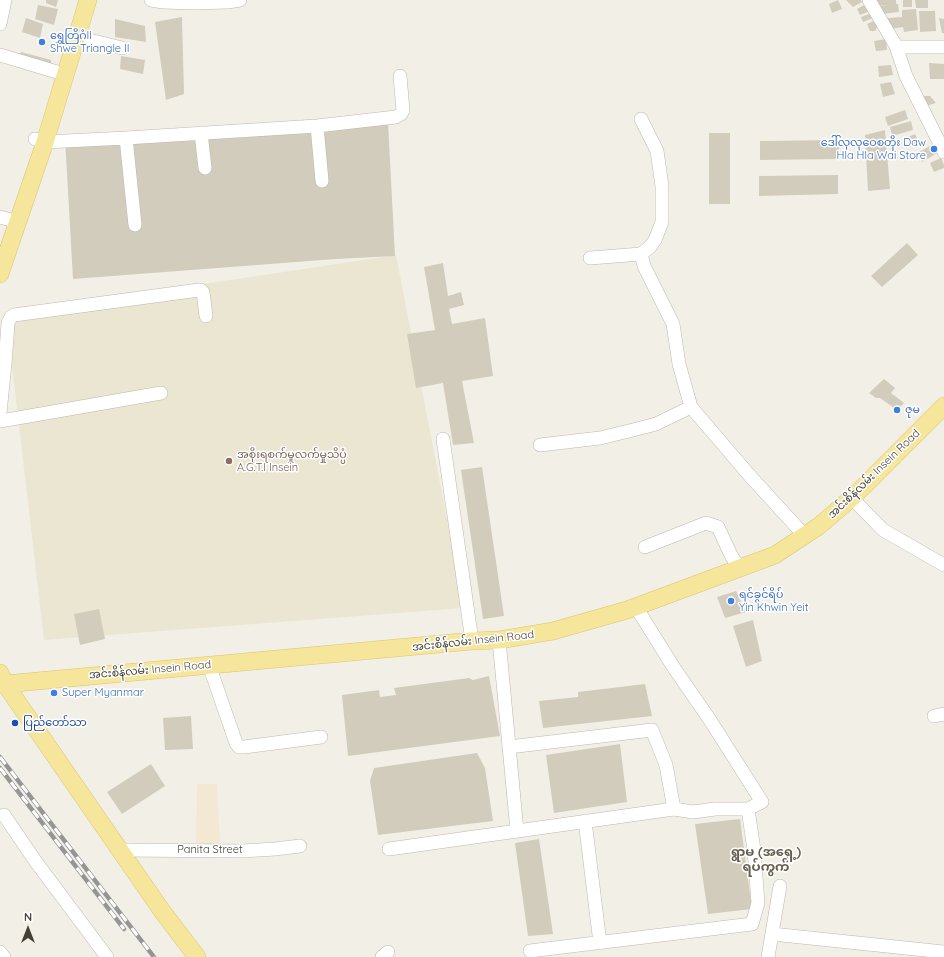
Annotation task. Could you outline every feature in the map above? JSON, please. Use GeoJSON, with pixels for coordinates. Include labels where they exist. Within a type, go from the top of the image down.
{"type":"FeatureCollection","features":[{"type":"Feature","properties":{"kind":"main road"},"geometry":{"type":"LineString","coordinates":[[0,274],[4,242],[9,220],[40,140],[61,74],[78,0]]}},
{"type":"Feature","properties":{"kind":"main road"},"geometry":{"type":"LineString","coordinates":[[61,74],[77,37],[88,0]]}},
{"type":"Feature","properties":{"kind":"main road","name":"အင်းစိန်လမ်း Insein Road"},"geometry":{"type":"LineString","coordinates":[[2,678],[210,665],[472,641],[499,640],[553,631],[627,610],[774,555],[819,526],[852,498],[944,406]]}},
{"type":"Feature","properties":{"kind":"main road"},"geometry":{"type":"LineString","coordinates":[[2,678],[162,911],[197,957]]}},
{"type":"Feature","properties":{"kind":"street"},"geometry":{"type":"LineString","coordinates":[[0,24],[5,0]]}},
{"type":"Feature","properties":{"kind":"street"},"geometry":{"type":"LineString","coordinates":[[151,0],[193,3],[228,2],[240,0]]}},
{"type":"Feature","properties":{"kind":"street"},"geometry":{"type":"LineString","coordinates":[[869,0],[896,47],[906,76],[944,152]]}},
{"type":"Feature","properties":{"kind":"street"},"geometry":{"type":"LineString","coordinates":[[77,37],[122,48]]}},
{"type":"Feature","properties":{"kind":"street"},"geometry":{"type":"LineString","coordinates":[[896,47],[944,47]]}},
{"type":"Feature","properties":{"kind":"street"},"geometry":{"type":"LineString","coordinates":[[0,55],[61,74]]}},
{"type":"Feature","properties":{"kind":"street"},"geometry":{"type":"LineString","coordinates":[[40,140],[126,138],[317,126],[396,116],[401,114],[403,110],[400,76]]}},
{"type":"Feature","properties":{"kind":"street"},"geometry":{"type":"LineString","coordinates":[[590,258],[641,254],[655,240],[662,222],[662,186],[656,151],[641,119]]}},
{"type":"Feature","properties":{"kind":"street"},"geometry":{"type":"LineString","coordinates":[[317,126],[322,181]]}},
{"type":"Feature","properties":{"kind":"street"},"geometry":{"type":"LineString","coordinates":[[201,133],[205,168]]}},
{"type":"Feature","properties":{"kind":"street"},"geometry":{"type":"LineString","coordinates":[[126,138],[135,225]]}},
{"type":"Feature","properties":{"kind":"street"},"geometry":{"type":"LineString","coordinates":[[641,254],[644,266],[673,324],[679,364],[691,408],[804,535]]}},
{"type":"Feature","properties":{"kind":"street"},"geometry":{"type":"LineString","coordinates":[[0,413],[3,364],[8,323],[14,315],[201,290],[203,292],[206,316]]}},
{"type":"Feature","properties":{"kind":"street"},"geometry":{"type":"LineString","coordinates":[[0,421],[161,393]]}},
{"type":"Feature","properties":{"kind":"street"},"geometry":{"type":"LineString","coordinates":[[540,445],[600,438],[656,424],[691,408]]}},
{"type":"Feature","properties":{"kind":"street"},"geometry":{"type":"LineString","coordinates":[[443,439],[472,641]]}},
{"type":"Feature","properties":{"kind":"street"},"geometry":{"type":"LineString","coordinates":[[852,498],[883,530],[944,565]]}},
{"type":"Feature","properties":{"kind":"street"},"geometry":{"type":"LineString","coordinates":[[645,547],[706,523],[718,527],[739,568]]}},
{"type":"Feature","properties":{"kind":"street"},"geometry":{"type":"LineString","coordinates":[[389,849],[674,809],[693,812],[715,809],[748,809],[762,802],[636,607]]}},
{"type":"Feature","properties":{"kind":"street"},"geometry":{"type":"LineString","coordinates":[[499,640],[517,831]]}},
{"type":"Feature","properties":{"kind":"street"},"geometry":{"type":"LineString","coordinates":[[210,665],[236,743],[239,747],[244,748],[321,737]]}},
{"type":"Feature","properties":{"kind":"street"},"geometry":{"type":"LineString","coordinates":[[509,747],[652,730],[666,765],[674,809]]}},
{"type":"Feature","properties":{"kind":"street"},"geometry":{"type":"LineString","coordinates":[[530,951],[752,924],[758,903],[754,850],[748,809]]}},
{"type":"Feature","properties":{"kind":"street"},"geometry":{"type":"LineString","coordinates":[[4,815],[36,862],[106,957]]}},
{"type":"Feature","properties":{"kind":"street"},"geometry":{"type":"LineString","coordinates":[[585,821],[600,942]]}},
{"type":"Feature","properties":{"kind":"street","name":"Panita Street"},"geometry":{"type":"LineString","coordinates":[[120,850],[242,851],[300,846]]}},
{"type":"Feature","properties":{"kind":"street"},"geometry":{"type":"LineString","coordinates":[[768,957],[780,886]]}},
{"type":"Feature","properties":{"kind":"street"},"geometry":{"type":"LineString","coordinates":[[772,934],[944,952]]}},
{"type":"Feature","properties":{"kind":"street"},"geometry":{"type":"LineString","coordinates":[[0,952],[4,957]]}},
{"type":"Feature","properties":{"kind":"shaded area","name":"အစိုးရစက်မှုလက်မှုသိပ္ပံ A.G.T.I Insein"},"geometry":{"type":"Polygon","coordinates":[[[396,255],[464,608],[44,640],[6,314],[396,255]]]}},
{"type":"Feature","properties":{"kind":"shaded area"},"geometry":{"type":"Polygon","coordinates":[[[197,784],[217,784],[220,844],[196,844],[197,784]]]}},
{"type":"Feature","properties":{"kind":"building"},"geometry":{"type":"Polygon","coordinates":[[[46,0],[58,0],[56,7],[46,3],[46,0]]]}},
{"type":"Feature","properties":{"kind":"building"},"geometry":{"type":"Polygon","coordinates":[[[838,0],[842,9],[832,13],[829,4],[838,0]]]}},
{"type":"Feature","properties":{"kind":"building"},"geometry":{"type":"Polygon","coordinates":[[[846,0],[861,0],[862,2],[853,7],[846,0]]]}},
{"type":"Feature","properties":{"kind":"building"},"geometry":{"type":"Polygon","coordinates":[[[876,0],[896,0],[899,12],[881,14],[880,6],[887,5],[877,6],[876,0]]]}},
{"type":"Feature","properties":{"kind":"building"},"geometry":{"type":"Polygon","coordinates":[[[903,0],[912,0],[912,7],[903,7],[903,0]]]}},
{"type":"Feature","properties":{"kind":"building"},"geometry":{"type":"Polygon","coordinates":[[[915,0],[928,0],[928,8],[916,8],[915,0]]]}},
{"type":"Feature","properties":{"kind":"building"},"geometry":{"type":"Polygon","coordinates":[[[38,5],[58,9],[54,25],[35,19],[38,5]]]}},
{"type":"Feature","properties":{"kind":"building"},"geometry":{"type":"Polygon","coordinates":[[[864,5],[868,12],[860,15],[857,9],[864,5]]]}},
{"type":"Feature","properties":{"kind":"building"},"geometry":{"type":"Polygon","coordinates":[[[916,9],[918,30],[904,32],[903,27],[890,29],[888,18],[902,17],[902,10],[916,9]]]}},
{"type":"Feature","properties":{"kind":"building"},"geometry":{"type":"Polygon","coordinates":[[[919,11],[935,11],[936,31],[920,32],[919,11]]]}},
{"type":"Feature","properties":{"kind":"building"},"geometry":{"type":"Polygon","coordinates":[[[869,14],[873,18],[863,22],[861,17],[869,14]]]}},
{"type":"Feature","properties":{"kind":"building"},"geometry":{"type":"Polygon","coordinates":[[[182,17],[184,94],[166,100],[155,22],[182,17]]]}},
{"type":"Feature","properties":{"kind":"building"},"geometry":{"type":"Polygon","coordinates":[[[26,18],[43,24],[40,38],[22,32],[26,18]]]}},
{"type":"Feature","properties":{"kind":"building"},"geometry":{"type":"Polygon","coordinates":[[[939,18],[944,19],[944,33],[942,33],[939,18]]]}},
{"type":"Feature","properties":{"kind":"building"},"geometry":{"type":"Polygon","coordinates":[[[115,19],[145,26],[146,42],[115,37],[115,19]]]}},
{"type":"Feature","properties":{"kind":"building"},"geometry":{"type":"Polygon","coordinates":[[[876,20],[879,24],[875,31],[870,31],[867,24],[876,20]]]}},
{"type":"Feature","properties":{"kind":"building"},"geometry":{"type":"Polygon","coordinates":[[[886,39],[887,50],[876,51],[874,41],[886,39]]]}},
{"type":"Feature","properties":{"kind":"building"},"geometry":{"type":"Polygon","coordinates":[[[21,52],[51,60],[51,65],[18,59],[21,52]]]}},
{"type":"Feature","properties":{"kind":"building"},"geometry":{"type":"Polygon","coordinates":[[[121,56],[145,60],[143,74],[120,69],[121,56]]]}},
{"type":"Feature","properties":{"kind":"building"},"geometry":{"type":"Polygon","coordinates":[[[929,63],[944,64],[944,79],[930,79],[929,63]]]}},
{"type":"Feature","properties":{"kind":"building"},"geometry":{"type":"Polygon","coordinates":[[[891,65],[893,75],[879,77],[878,66],[891,65]]]}},
{"type":"Feature","properties":{"kind":"building"},"geometry":{"type":"Polygon","coordinates":[[[891,82],[895,94],[883,97],[880,84],[891,82]]]}},
{"type":"Feature","properties":{"kind":"building"},"geometry":{"type":"Polygon","coordinates":[[[921,96],[930,96],[936,103],[926,106],[921,96]]]}},
{"type":"Feature","properties":{"kind":"building"},"geometry":{"type":"Polygon","coordinates":[[[905,110],[908,119],[888,126],[885,117],[905,110]]]}},
{"type":"Feature","properties":{"kind":"building"},"geometry":{"type":"Polygon","coordinates":[[[911,121],[913,130],[892,136],[890,127],[911,121]]]}},
{"type":"Feature","properties":{"kind":"building"},"geometry":{"type":"Polygon","coordinates":[[[388,122],[395,256],[336,259],[73,279],[65,138],[388,122]]]}},
{"type":"Feature","properties":{"kind":"building"},"geometry":{"type":"Polygon","coordinates":[[[885,130],[890,189],[868,191],[865,135],[885,130]]]}},
{"type":"Feature","properties":{"kind":"building"},"geometry":{"type":"Polygon","coordinates":[[[709,133],[730,133],[730,204],[709,204],[709,133]]]}},
{"type":"Feature","properties":{"kind":"building"},"geometry":{"type":"Polygon","coordinates":[[[915,134],[920,144],[913,147],[908,137],[915,134]]]}},
{"type":"Feature","properties":{"kind":"building"},"geometry":{"type":"Polygon","coordinates":[[[839,140],[839,159],[760,160],[760,141],[839,140]]]}},
{"type":"Feature","properties":{"kind":"building"},"geometry":{"type":"Polygon","coordinates":[[[934,144],[939,152],[922,162],[917,153],[934,144]]]}},
{"type":"Feature","properties":{"kind":"building"},"geometry":{"type":"Polygon","coordinates":[[[941,158],[944,168],[934,172],[930,163],[941,158]]]}},
{"type":"Feature","properties":{"kind":"building"},"geometry":{"type":"Polygon","coordinates":[[[838,175],[838,194],[759,196],[759,176],[838,175]]]}},
{"type":"Feature","properties":{"kind":"building"},"geometry":{"type":"Polygon","coordinates":[[[907,243],[918,255],[882,287],[871,276],[907,243]]]}},
{"type":"Feature","properties":{"kind":"building"},"geometry":{"type":"Polygon","coordinates":[[[443,263],[448,296],[461,292],[464,305],[449,309],[452,324],[485,318],[493,376],[462,381],[474,443],[453,445],[443,383],[416,388],[407,334],[435,330],[424,267],[443,263]]]}},
{"type":"Feature","properties":{"kind":"building"},"geometry":{"type":"Polygon","coordinates":[[[884,379],[895,388],[891,393],[904,403],[897,410],[880,398],[876,398],[869,393],[884,379]]]}},
{"type":"Feature","properties":{"kind":"building"},"geometry":{"type":"Polygon","coordinates":[[[482,467],[504,616],[483,619],[461,470],[482,467]]]}},
{"type":"Feature","properties":{"kind":"building"},"geometry":{"type":"Polygon","coordinates":[[[736,591],[746,612],[725,618],[717,597],[736,591]]]}},
{"type":"Feature","properties":{"kind":"building"},"geometry":{"type":"Polygon","coordinates":[[[99,609],[105,639],[80,645],[74,614],[99,609]]]}},
{"type":"Feature","properties":{"kind":"building"},"geometry":{"type":"Polygon","coordinates":[[[753,620],[762,661],[746,667],[733,626],[753,620]]]}},
{"type":"Feature","properties":{"kind":"building"},"geometry":{"type":"Polygon","coordinates":[[[489,676],[500,736],[348,756],[342,695],[379,690],[380,697],[396,695],[394,688],[469,678],[473,680],[489,676]]]}},
{"type":"Feature","properties":{"kind":"building"},"geometry":{"type":"Polygon","coordinates":[[[645,684],[652,716],[543,728],[539,701],[578,697],[578,692],[645,684]]]}},
{"type":"Feature","properties":{"kind":"building"},"geometry":{"type":"Polygon","coordinates":[[[191,716],[193,749],[165,750],[163,718],[191,716]]]}},
{"type":"Feature","properties":{"kind":"building"},"geometry":{"type":"Polygon","coordinates":[[[620,744],[627,802],[554,813],[546,755],[620,744]]]}},
{"type":"Feature","properties":{"kind":"building"},"geometry":{"type":"Polygon","coordinates":[[[477,753],[485,768],[493,821],[378,835],[370,781],[374,768],[477,753]]]}},
{"type":"Feature","properties":{"kind":"building"},"geometry":{"type":"Polygon","coordinates":[[[151,764],[165,786],[122,814],[107,792],[151,764]]]}},
{"type":"Feature","properties":{"kind":"building"},"geometry":{"type":"Polygon","coordinates":[[[740,819],[752,909],[708,914],[695,824],[740,819]]]}},
{"type":"Feature","properties":{"kind":"building"},"geometry":{"type":"Polygon","coordinates":[[[539,839],[553,934],[528,936],[515,843],[539,839]]]}},
{"type":"Feature","properties":{"kind":"railway"},"geometry":{"type":"LineString","coordinates":[[0,757],[154,957]]}},
{"type":"Feature","properties":{"kind":"railway"},"geometry":{"type":"LineString","coordinates":[[0,768],[124,929]]}},
{"type":"Feature","properties":{"kind":"place","name":"ရွှေတြိဂံII Shwe Triangle II"},"geometry":{"type":"Point","coordinates":[42,42]}},
{"type":"Feature","properties":{"kind":"place","name":"ဒေါ်လှလှဝေစတိုး Daw Hla Hla Wai Store"},"geometry":{"type":"Point","coordinates":[934,149]}},
{"type":"Feature","properties":{"kind":"place","name":"ဇုမ"},"geometry":{"type":"Point","coordinates":[897,410]}},
{"type":"Feature","properties":{"kind":"place","name":"အစိုးရစက်မှုလက်မှုသိပ္ပံ A.G.T.I Insein"},"geometry":{"type":"Point","coordinates":[229,461]}},
{"type":"Feature","properties":{"kind":"place","name":"ရင်ခွင်ရိပ် Yin Khwin Yeit"},"geometry":{"type":"Point","coordinates":[731,601]}},
{"type":"Feature","properties":{"kind":"place","name":"Super Myanmar"},"geometry":{"type":"Point","coordinates":[54,693]}},
{"type":"Feature","properties":{"kind":"place","name":"ပြည်တော်သာ"},"geometry":{"type":"Point","coordinates":[15,723]}},
{"type":"Feature","properties":{"kind":"district","name":"ရွာမ (အရှေ့) ရပ်ကွက်"},"geometry":{"type":"Point","coordinates":[766,860]}}]}
